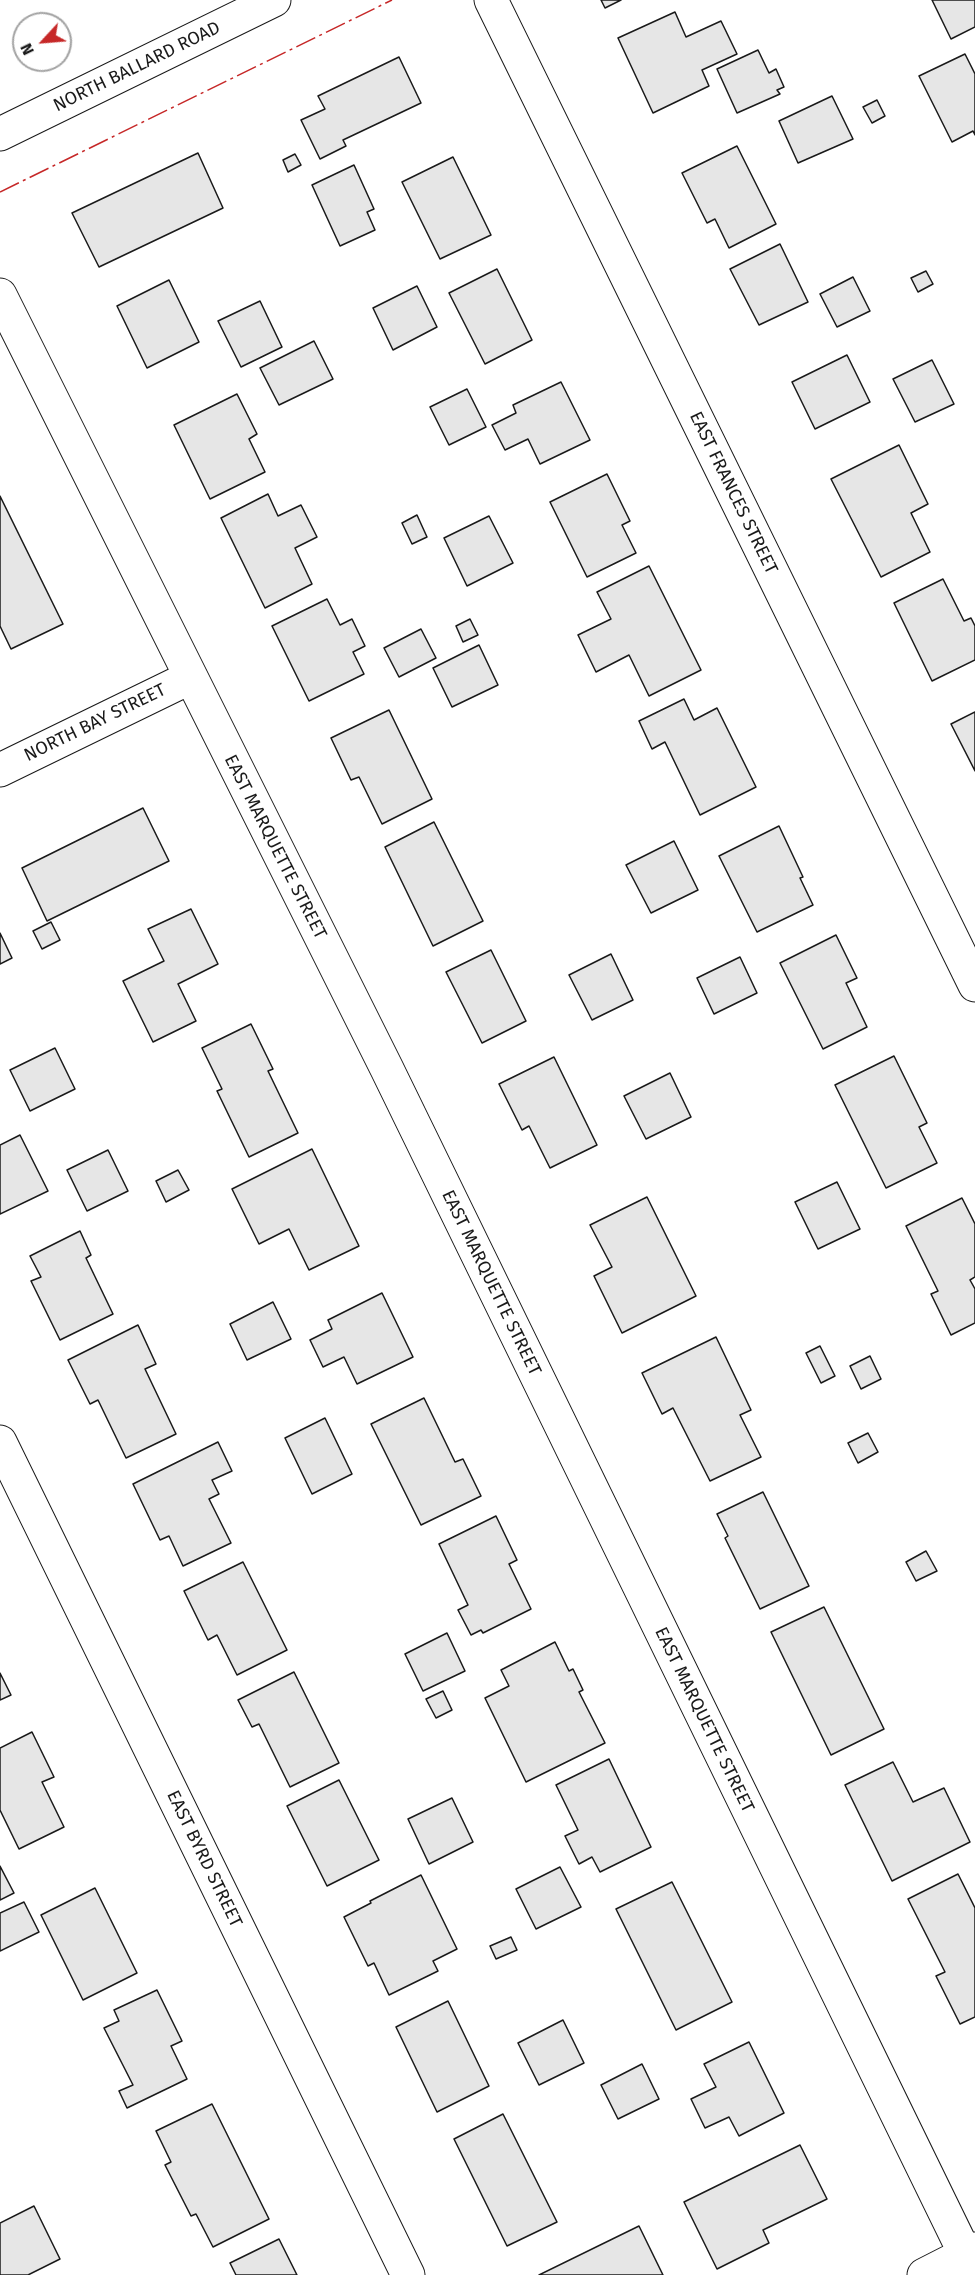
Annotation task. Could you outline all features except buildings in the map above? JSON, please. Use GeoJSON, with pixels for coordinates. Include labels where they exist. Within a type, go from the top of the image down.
{"type":"FeatureCollection","features":[{"type":"Feature","properties":{"kind":"street","name":"NORTH BALLARD ROAD"},"geometry":{"type":"LineString","coordinates":[[0,134],[274,0]]}},
{"type":"Feature","properties":{"kind":"street","name":"EAST FRANCES STREET"},"geometry":{"type":"LineString","coordinates":[[492,0],[975,985]]}},
{"type":"Feature","properties":{"kind":"street","name":"EAST MARQUETTE STREET"},"geometry":{"type":"LineString","coordinates":[[0,295],[387,1069],[972,2259]]}},
{"type":"Feature","properties":{"kind":"street","name":"NORTH BAY STREET"},"geometry":{"type":"LineString","coordinates":[[0,770],[191,677]]}},
{"type":"Feature","properties":{"kind":"street","name":"EAST BYRD STREET"},"geometry":{"type":"LineString","coordinates":[[0,1442],[408,2275]]}},
{"type":"Feature","properties":{"kind":"street"},"geometry":{"type":"LineString","coordinates":[[924,2275],[972,2259]]}},
{"type":"Feature","properties":{"kind":"power"},"geometry":{"type":"LineString","coordinates":[[0,192],[392,0]]}}]}
